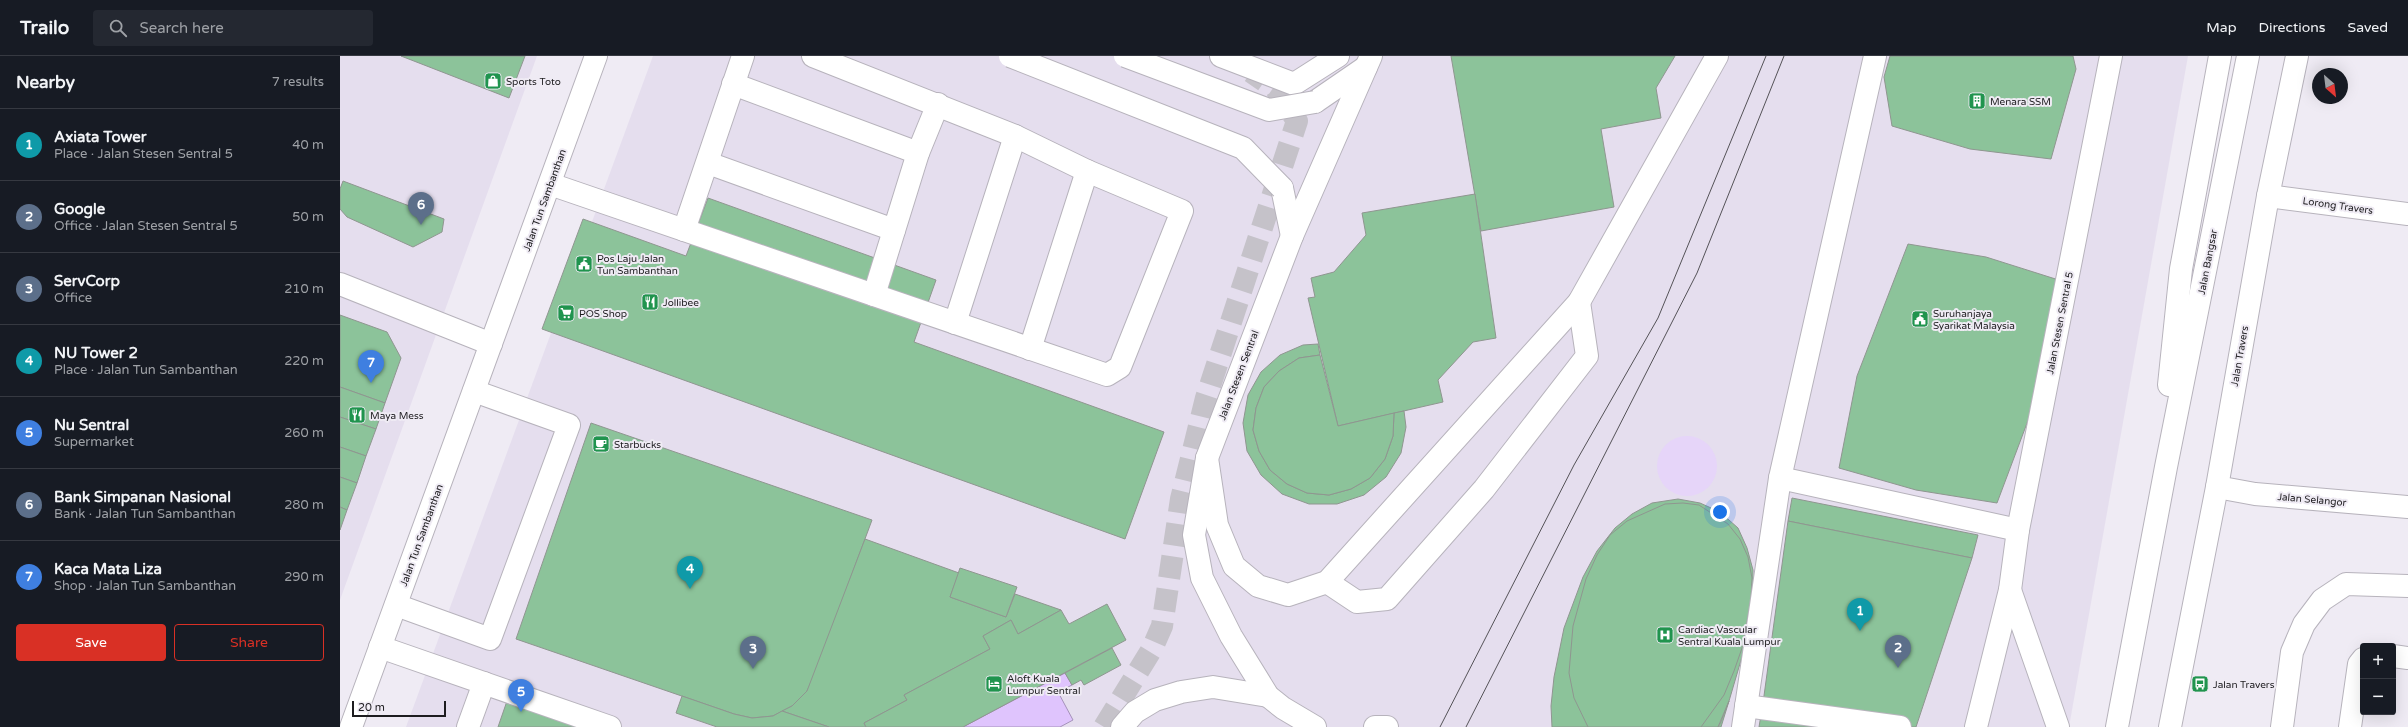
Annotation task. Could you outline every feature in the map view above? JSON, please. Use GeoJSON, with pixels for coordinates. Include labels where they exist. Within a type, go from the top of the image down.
{"type":"FeatureCollection","features":[{"type":"Feature","properties":{"kind":"main road","name":"Jalan Tun Sambanthan"},"geometry":{"type":"LineString","coordinates":[[351,727],[596,56]]}},
{"type":"Feature","properties":{"kind":"main road"},"geometry":{"type":"LineString","coordinates":[[684,230],[708,163],[743,56]]}},
{"type":"Feature","properties":{"kind":"main road"},"geometry":{"type":"LineString","coordinates":[[550,184],[1106,376],[1120,367],[1182,211],[1087,171],[1015,136],[938,104],[813,56]]}},
{"type":"Feature","properties":{"kind":"main road"},"geometry":{"type":"LineString","coordinates":[[1010,56],[1243,148],[1282,188],[1292,236]]}},
{"type":"Feature","properties":{"kind":"main road"},"geometry":{"type":"LineString","coordinates":[[1125,56],[1269,110],[1315,102],[1368,62]]}},
{"type":"Feature","properties":{"kind":"main road"},"geometry":{"type":"LineString","coordinates":[[1221,56],[1294,84],[1338,56]]}},
{"type":"Feature","properties":{"kind":"main road"},"geometry":{"type":"LineString","coordinates":[[1207,458],[1217,525],[1234,566],[1258,586],[1288,596],[1327,582],[1579,302],[1717,56]]}},
{"type":"Feature","properties":{"kind":"main road"},"geometry":{"type":"LineString","coordinates":[[1875,56],[1780,478],[1744,717],[1900,727]]}},
{"type":"Feature","properties":{"kind":"main road","name":"Jalan Stesen Sentral 5"},"geometry":{"type":"LineString","coordinates":[[1976,727],[2010,590],[2018,530],[2111,56]]}},
{"type":"Feature","properties":{"kind":"main road"},"geometry":{"type":"LineString","coordinates":[[2117,727],[2156,520],[2181,269],[2220,56]]}},
{"type":"Feature","properties":{"kind":"main road","name":"Jalan Bangsar"},"geometry":{"type":"LineString","coordinates":[[2156,520],[2248,56]]}},
{"type":"Feature","properties":{"kind":"main road","name":"Jalan Travers"},"geometry":{"type":"LineString","coordinates":[[2170,727],[2216,487],[2268,196],[2297,56]]}},
{"type":"Feature","properties":{"kind":"main road","name":"Jalan Stesen Sentral"},"geometry":{"type":"LineString","coordinates":[[1315,727],[1283,708],[1268,696],[1231,636],[1202,578],[1194,535],[1207,458],[1292,236],[1368,62]]}},
{"type":"Feature","properties":{"kind":"main road"},"geometry":{"type":"LineString","coordinates":[[734,84],[918,153]]}},
{"type":"Feature","properties":{"kind":"main road"},"geometry":{"type":"LineString","coordinates":[[874,295],[918,153],[938,104]]}},
{"type":"Feature","properties":{"kind":"main road"},"geometry":{"type":"LineString","coordinates":[[956,323],[1015,136]]}},
{"type":"Feature","properties":{"kind":"main road"},"geometry":{"type":"LineString","coordinates":[[708,163],[894,230]]}},
{"type":"Feature","properties":{"kind":"main road"},"geometry":{"type":"LineString","coordinates":[[1030,349],[1087,171]]}},
{"type":"Feature","properties":{"kind":"main road","name":"Lorong Travers"},"geometry":{"type":"LineString","coordinates":[[2268,196],[2408,214]]}},
{"type":"Feature","properties":{"kind":"main road"},"geometry":{"type":"LineString","coordinates":[[340,284],[491,344]]}},
{"type":"Feature","properties":{"kind":"main road"},"geometry":{"type":"LineString","coordinates":[[1327,582],[1357,602],[1387,599],[1484,489],[1587,356],[1579,302]]}},
{"type":"Feature","properties":{"kind":"main road"},"geometry":{"type":"LineString","coordinates":[[396,606],[490,640],[570,425],[474,390]]}},
{"type":"Feature","properties":{"kind":"main road"},"geometry":{"type":"LineString","coordinates":[[1780,478],[2018,530]]}},
{"type":"Feature","properties":{"kind":"main road","name":"Jalan Selangor"},"geometry":{"type":"LineString","coordinates":[[2216,487],[2256,494],[2408,507]]}},
{"type":"Feature","properties":{"kind":"main road"},"geometry":{"type":"LineString","coordinates":[[2282,727],[2292,652],[2304,624],[2322,600],[2346,584],[2408,586]]}},
{"type":"Feature","properties":{"kind":"main road"},"geometry":{"type":"LineString","coordinates":[[2010,590],[2058,727]]}},
{"type":"Feature","properties":{"kind":"main road"},"geometry":{"type":"LineString","coordinates":[[380,647],[610,727]]}},
{"type":"Feature","properties":{"kind":"main road"},"geometry":{"type":"LineString","coordinates":[[2396,656],[2408,658]]}},
{"type":"Feature","properties":{"kind":"main road"},"geometry":{"type":"LineString","coordinates":[[2350,727],[2360,663]]}},
{"type":"Feature","properties":{"kind":"main road"},"geometry":{"type":"LineString","coordinates":[[468,727],[484,683]]}},
{"type":"Feature","properties":{"kind":"main road"},"geometry":{"type":"LineString","coordinates":[[1122,727],[1135,712],[1155,700],[1181,692],[1213,688],[1268,696]]}},
{"type":"Feature","properties":{"kind":"main road"},"geometry":{"type":"LineString","coordinates":[[1375,727],[1387,727]]}},
{"type":"Feature","properties":{"kind":"shaded area"},"geometry":{"type":"Polygon","coordinates":[[[340,56],[537,56],[340,600],[340,56]]]}},
{"type":"Feature","properties":{"kind":"shaded area"},"geometry":{"type":"Polygon","coordinates":[[[653,56],[2188,56],[2069,727],[406,727],[653,56]]]}},
{"type":"Feature","properties":{"kind":"shaded area"},"geometry":{"type":"Polygon","coordinates":[[[1681,436],[1693,436],[1704,441],[1712,449],[1717,460],[1715,478],[1704,491],[1693,496],[1681,496],[1670,491],[1662,483],[1657,472],[1657,460],[1662,449],[1670,441],[1681,436]]]}},
{"type":"Feature","properties":{"kind":"shaded area"},"geometry":{"type":"Polygon","coordinates":[[[1065,673],[1072,685],[1058,692],[1073,720],[1060,727],[963,727],[1065,673]]]}},
{"type":"Feature","properties":{"kind":"building"},"geometry":{"type":"Polygon","coordinates":[[[401,56],[525,56],[509,98],[401,56]]]}},
{"type":"Feature","properties":{"kind":"building"},"geometry":{"type":"Polygon","coordinates":[[[1451,56],[1675,56],[1656,88],[1661,118],[1601,129],[1614,207],[1481,231],[1451,56]]]}},
{"type":"Feature","properties":{"kind":"building","name":"Menara SSM"},"geometry":{"type":"Polygon","coordinates":[[[1890,56],[2073,56],[2076,69],[2051,159],[1970,149],[1892,126],[1884,77],[1890,56]]]}},
{"type":"Feature","properties":{"kind":"building"},"geometry":{"type":"Polygon","coordinates":[[[343,181],[444,219],[442,232],[413,247],[347,217],[340,209],[340,189],[343,181]]]}},
{"type":"Feature","properties":{"kind":"building"},"geometry":{"type":"Polygon","coordinates":[[[1475,194],[1496,338],[1473,342],[1438,380],[1443,402],[1338,426],[1308,298],[1315,297],[1311,278],[1334,272],[1366,235],[1362,213],[1475,194]]]}},
{"type":"Feature","properties":{"kind":"building"},"geometry":{"type":"Polygon","coordinates":[[[708,198],[936,280],[914,342],[1164,432],[1125,539],[542,329],[583,219],[686,256],[708,198]]]}},
{"type":"Feature","properties":{"kind":"building"},"geometry":{"type":"Polygon","coordinates":[[[1908,244],[1986,257],[2065,282],[2047,370],[1997,503],[1916,490],[1839,468],[1857,376],[1908,244]]]}},
{"type":"Feature","properties":{"kind":"building"},"geometry":{"type":"Polygon","coordinates":[[[340,315],[387,332],[401,358],[385,403],[340,387],[340,315]]]}},
{"type":"Feature","properties":{"kind":"building"},"geometry":{"type":"Polygon","coordinates":[[[1318,344],[1320,355],[1299,358],[1279,371],[1264,387],[1256,408],[1253,430],[1259,451],[1270,470],[1287,484],[1307,493],[1329,495],[1351,489],[1370,478],[1385,459],[1393,436],[1394,413],[1404,411],[1406,427],[1401,453],[1386,477],[1364,495],[1337,504],[1309,504],[1282,494],[1261,475],[1247,451],[1243,423],[1248,395],[1261,372],[1280,355],[1303,345],[1318,344]]]}},
{"type":"Feature","properties":{"kind":"building"},"geometry":{"type":"Polygon","coordinates":[[[1320,355],[1338,426],[1394,413],[1393,436],[1385,459],[1370,478],[1351,489],[1329,495],[1307,493],[1287,484],[1270,470],[1259,451],[1253,430],[1256,408],[1264,387],[1279,371],[1299,358],[1320,355]]]}},
{"type":"Feature","properties":{"kind":"building"},"geometry":{"type":"Polygon","coordinates":[[[340,387],[385,403],[376,429],[340,417],[340,387]]]}},
{"type":"Feature","properties":{"kind":"building"},"geometry":{"type":"Polygon","coordinates":[[[340,417],[376,429],[366,456],[340,447],[340,417]]]}},
{"type":"Feature","properties":{"kind":"building"},"geometry":{"type":"Polygon","coordinates":[[[591,423],[872,520],[816,671],[807,691],[792,706],[773,716],[752,718],[734,714],[516,639],[591,423]]]}},
{"type":"Feature","properties":{"kind":"building"},"geometry":{"type":"Polygon","coordinates":[[[340,447],[366,456],[357,483],[340,477],[340,447]]]}},
{"type":"Feature","properties":{"kind":"building"},"geometry":{"type":"Polygon","coordinates":[[[340,477],[357,483],[347,510],[340,507],[340,477]]]}},
{"type":"Feature","properties":{"kind":"building"},"geometry":{"type":"Polygon","coordinates":[[[1792,498],[1978,535],[1972,558],[1788,521],[1792,498]]]}},
{"type":"Feature","properties":{"kind":"building"},"geometry":{"type":"Polygon","coordinates":[[[1678,499],[1700,503],[1720,512],[1738,528],[1747,548],[1753,570],[1753,596],[1744,650],[1729,701],[1718,727],[1552,727],[1551,706],[1554,677],[1564,628],[1583,577],[1597,551],[1615,528],[1632,514],[1652,503],[1678,499]]]}},
{"type":"Feature","properties":{"kind":"building"},"geometry":{"type":"Polygon","coordinates":[[[1683,503],[1699,505],[1728,524],[1740,539],[1748,557],[1752,578],[1751,600],[1742,648],[1724,695],[1701,727],[1588,727],[1574,698],[1569,673],[1573,626],[1586,579],[1597,555],[1610,535],[1627,521],[1665,504],[1683,503]]]}},
{"type":"Feature","properties":{"kind":"building"},"geometry":{"type":"Polygon","coordinates":[[[340,507],[347,510],[340,530],[340,507]]]}},
{"type":"Feature","properties":{"kind":"building"},"geometry":{"type":"Polygon","coordinates":[[[1788,521],[1972,558],[1916,727],[1873,727],[1763,703],[1788,521]]]}},
{"type":"Feature","properties":{"kind":"building"},"geometry":{"type":"Polygon","coordinates":[[[865,539],[959,573],[950,597],[1006,617],[1015,594],[1061,610],[1018,634],[1011,620],[983,636],[990,649],[904,695],[907,700],[864,723],[866,727],[829,727],[782,711],[792,706],[807,691],[865,539]]]}},
{"type":"Feature","properties":{"kind":"building"},"geometry":{"type":"Polygon","coordinates":[[[960,568],[1017,587],[1006,617],[950,597],[960,568]]]}},
{"type":"Feature","properties":{"kind":"building"},"geometry":{"type":"Polygon","coordinates":[[[1107,604],[1126,640],[963,727],[866,727],[864,723],[907,700],[904,695],[990,649],[983,636],[1011,620],[1018,634],[1061,610],[1069,624],[1107,604]]]}},
{"type":"Feature","properties":{"kind":"building"},"geometry":{"type":"Polygon","coordinates":[[[1112,648],[1121,665],[1084,685],[1081,680],[1072,685],[1065,673],[1112,648]]]}},
{"type":"Feature","properties":{"kind":"building"},"geometry":{"type":"Polygon","coordinates":[[[682,696],[734,714],[752,718],[773,716],[782,711],[829,727],[717,727],[676,713],[682,696]]]}},
{"type":"Feature","properties":{"kind":"building"},"geometry":{"type":"Polygon","coordinates":[[[507,701],[581,727],[498,727],[507,701]]]}},
{"type":"Feature","properties":{"kind":"building"},"geometry":{"type":"Polygon","coordinates":[[[1729,701],[1721,727],[1718,727],[1720,724],[1729,701]]]}},
{"type":"Feature","properties":{"kind":"building"},"geometry":{"type":"Polygon","coordinates":[[[1763,703],[1873,727],[1759,727],[1763,703]]]}},
{"type":"Feature","properties":{"kind":"tunnel"},"geometry":{"type":"LineString","coordinates":[[1104,727],[1152,649],[1162,626],[1181,499],[1206,398],[1297,121],[1276,89],[1251,72]]}},
{"type":"Feature","properties":{"kind":"tram line"},"geometry":{"type":"LineString","coordinates":[[1440,727],[1574,465],[1658,318],[1766,56]]}},
{"type":"Feature","properties":{"kind":"tram line"},"geometry":{"type":"LineString","coordinates":[[1466,727],[1697,273],[1784,56]]}},
{"type":"Feature","properties":{"kind":"place","name":"Sports Toto"},"geometry":{"type":"Point","coordinates":[493,81]}},
{"type":"Feature","properties":{"kind":"place","name":"Menara SSM"},"geometry":{"type":"Point","coordinates":[1977,101]}},
{"type":"Feature","properties":{"kind":"place","name":"Bank Simpanan Nasional"},"geometry":{"type":"Point","coordinates":[421,225]}},
{"type":"Feature","properties":{"kind":"place","name":"Pos Laju Jalan Tun Sambanthan"},"geometry":{"type":"Point","coordinates":[584,264]}},
{"type":"Feature","properties":{"kind":"place","name":"Jollibee"},"geometry":{"type":"Point","coordinates":[650,302]}},
{"type":"Feature","properties":{"kind":"place","name":"POS Shop"},"geometry":{"type":"Point","coordinates":[566,313]}},
{"type":"Feature","properties":{"kind":"place","name":"Suruhanjaya Syarikat Malaysia"},"geometry":{"type":"Point","coordinates":[1920,319]}},
{"type":"Feature","properties":{"kind":"place","name":"Kaca Mata Liza"},"geometry":{"type":"Point","coordinates":[371,383]}},
{"type":"Feature","properties":{"kind":"place","name":"Maya Mess"},"geometry":{"type":"Point","coordinates":[357,415]}},
{"type":"Feature","properties":{"kind":"place","name":"Starbucks"},"geometry":{"type":"Point","coordinates":[601,444]}},
{"type":"Feature","properties":{"kind":"place","name":"NU Tower 2"},"geometry":{"type":"Point","coordinates":[690,589]}},
{"type":"Feature","properties":{"kind":"place","name":"Axiata Tower"},"geometry":{"type":"Point","coordinates":[1860,631]}},
{"type":"Feature","properties":{"kind":"place","name":"Cardiac Vascular Sentral Kuala Lumpur"},"geometry":{"type":"Point","coordinates":[1665,635]}},
{"type":"Feature","properties":{"kind":"place","name":"Google"},"geometry":{"type":"Point","coordinates":[1898,668]}},
{"type":"Feature","properties":{"kind":"place","name":"ServCorp"},"geometry":{"type":"Point","coordinates":[753,669]}},
{"type":"Feature","properties":{"kind":"place","name":"Aloft Kuala Lumpur Sentral"},"geometry":{"type":"Point","coordinates":[994,684]}},
{"type":"Feature","properties":{"kind":"place","name":"Jalan Travers"},"geometry":{"type":"Point","coordinates":[2200,684]}},
{"type":"Feature","properties":{"kind":"place","name":"Nu Sentral"},"geometry":{"type":"Point","coordinates":[521,712]}}]}
